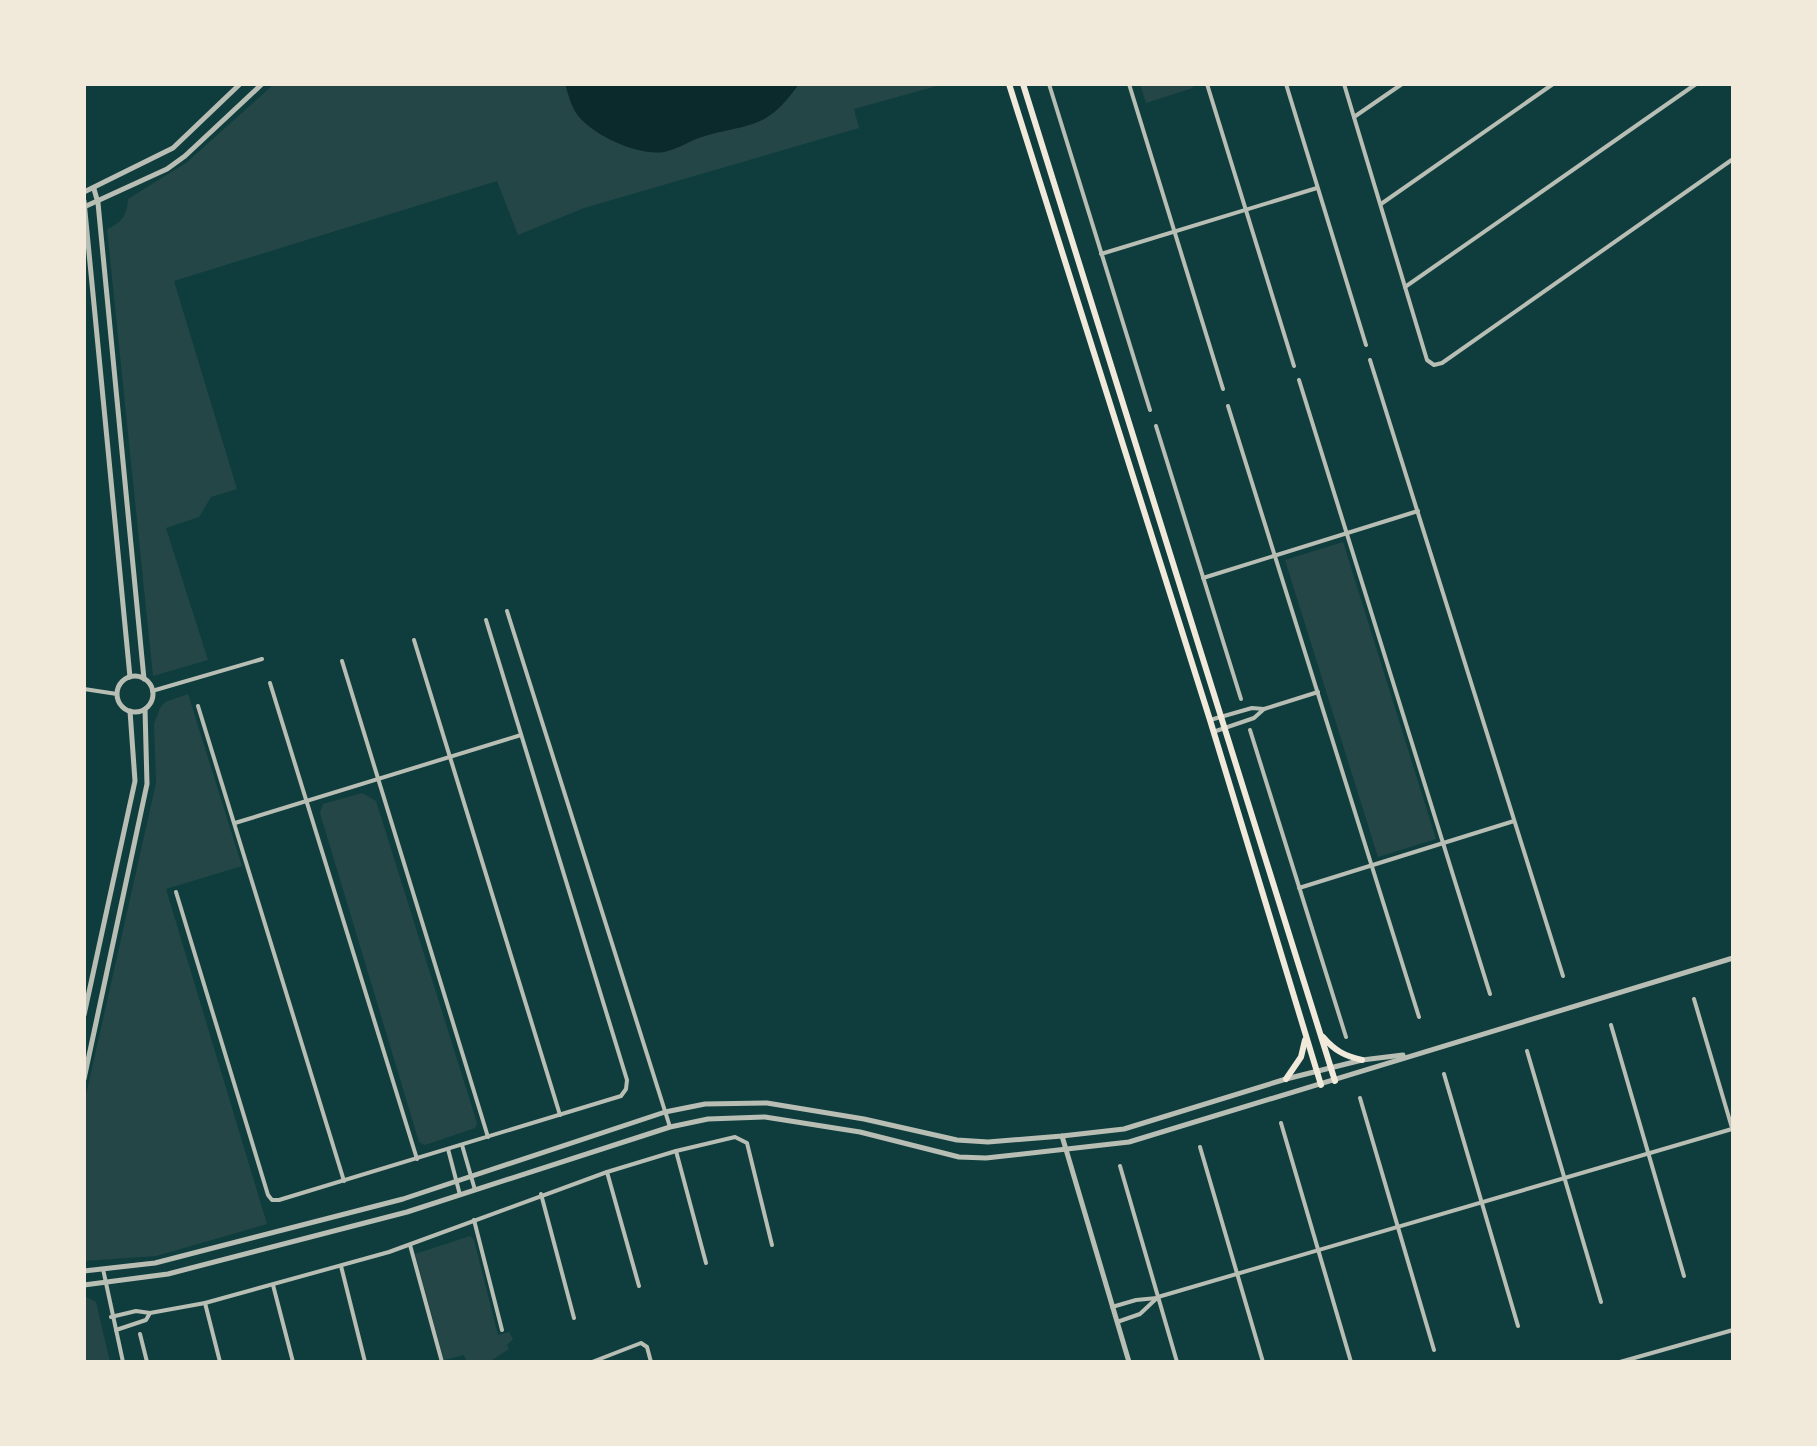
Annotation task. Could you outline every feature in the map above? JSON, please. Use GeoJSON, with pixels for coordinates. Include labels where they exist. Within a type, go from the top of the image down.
{"type":"FeatureCollection","features":[{"type":"Feature","properties":{"kind":"main road"},"geometry":{"type":"LineString","coordinates":[[1009,84],[1210,720],[1321,1085]]}},
{"type":"Feature","properties":{"kind":"main road"},"geometry":{"type":"LineString","coordinates":[[1023,84],[1335,1081]]}},
{"type":"Feature","properties":{"kind":"main road"},"geometry":{"type":"LineString","coordinates":[[1286,1079],[1301,1057],[1305,1033]]}},
{"type":"Feature","properties":{"kind":"main road"},"geometry":{"type":"LineString","coordinates":[[1321,1034],[1345,1057],[1362,1060]]}},
{"type":"Feature","properties":{"kind":"street"},"geometry":{"type":"LineString","coordinates":[[84,192],[173,148],[240,84]]}},
{"type":"Feature","properties":{"kind":"street"},"geometry":{"type":"LineString","coordinates":[[130,677],[85,205],[98,203],[167,169],[262,84]]}},
{"type":"Feature","properties":{"kind":"street"},"geometry":{"type":"LineString","coordinates":[[1049,84],[1150,410]]}},
{"type":"Feature","properties":{"kind":"street"},"geometry":{"type":"LineString","coordinates":[[1129,84],[1223,389]]}},
{"type":"Feature","properties":{"kind":"street"},"geometry":{"type":"LineString","coordinates":[[1207,84],[1294,366]]}},
{"type":"Feature","properties":{"kind":"street"},"geometry":{"type":"LineString","coordinates":[[1286,84],[1366,345]]}},
{"type":"Feature","properties":{"kind":"street"},"geometry":{"type":"LineString","coordinates":[[1344,84],[1427,360],[1434,365],[1442,363],[1733,159]]}},
{"type":"Feature","properties":{"kind":"street"},"geometry":{"type":"LineString","coordinates":[[1354,117],[1402,84]]}},
{"type":"Feature","properties":{"kind":"street"},"geometry":{"type":"LineString","coordinates":[[1381,204],[1553,84]]}},
{"type":"Feature","properties":{"kind":"street"},"geometry":{"type":"LineString","coordinates":[[1405,287],[1696,84]]}},
{"type":"Feature","properties":{"kind":"street"},"geometry":{"type":"LineString","coordinates":[[1101,254],[1318,188]]}},
{"type":"Feature","properties":{"kind":"street"},"geometry":{"type":"LineString","coordinates":[[84,1079],[147,784],[145,709],[151,701],[152,691],[144,679],[98,203],[94,189]]}},
{"type":"Feature","properties":{"kind":"street"},"geometry":{"type":"LineString","coordinates":[[84,225],[89,241]]}},
{"type":"Feature","properties":{"kind":"street"},"geometry":{"type":"LineString","coordinates":[[1370,360],[1563,976]]}},
{"type":"Feature","properties":{"kind":"street"},"geometry":{"type":"LineString","coordinates":[[1101,377],[1112,373]]}},
{"type":"Feature","properties":{"kind":"street"},"geometry":{"type":"LineString","coordinates":[[1299,380],[1490,994]]}},
{"type":"Feature","properties":{"kind":"street"},"geometry":{"type":"LineString","coordinates":[[1228,406],[1419,1017]]}},
{"type":"Feature","properties":{"kind":"street"},"geometry":{"type":"LineString","coordinates":[[1156,426],[1241,699]]}},
{"type":"Feature","properties":{"kind":"street"},"geometry":{"type":"LineString","coordinates":[[1203,578],[1418,511]]}},
{"type":"Feature","properties":{"kind":"street"},"geometry":{"type":"LineString","coordinates":[[507,611],[670,1127]]}},
{"type":"Feature","properties":{"kind":"street"},"geometry":{"type":"LineString","coordinates":[[176,892],[272,1200],[621,1096],[627,1080],[486,620]]}},
{"type":"Feature","properties":{"kind":"street"},"geometry":{"type":"LineString","coordinates":[[414,640],[560,1115]]}},
{"type":"Feature","properties":{"kind":"street"},"geometry":{"type":"LineString","coordinates":[[152,691],[262,659]]}},
{"type":"Feature","properties":{"kind":"street"},"geometry":{"type":"LineString","coordinates":[[342,661],[488,1137]]}},
{"type":"Feature","properties":{"kind":"street"},"geometry":{"type":"LineString","coordinates":[[144,679],[130,677],[121,683],[117,694],[119,703],[130,711],[145,709]]}},
{"type":"Feature","properties":{"kind":"street"},"geometry":{"type":"LineString","coordinates":[[270,683],[417,1159]]}},
{"type":"Feature","properties":{"kind":"street"},"geometry":{"type":"LineString","coordinates":[[84,689],[117,694]]}},
{"type":"Feature","properties":{"kind":"street"},"geometry":{"type":"LineString","coordinates":[[1210,720],[1252,708],[1264,709],[1318,692]]}},
{"type":"Feature","properties":{"kind":"street"},"geometry":{"type":"LineString","coordinates":[[198,706],[344,1181]]}},
{"type":"Feature","properties":{"kind":"street"},"geometry":{"type":"LineString","coordinates":[[1213,732],[1254,718],[1264,709]]}},
{"type":"Feature","properties":{"kind":"street"},"geometry":{"type":"LineString","coordinates":[[84,1015],[135,781],[130,711]]}},
{"type":"Feature","properties":{"kind":"street"},"geometry":{"type":"LineString","coordinates":[[1250,730],[1346,1037]]}},
{"type":"Feature","properties":{"kind":"street"},"geometry":{"type":"LineString","coordinates":[[235,823],[521,735]]}},
{"type":"Feature","properties":{"kind":"street"},"geometry":{"type":"LineString","coordinates":[[1299,888],[1514,821]]}},
{"type":"Feature","properties":{"kind":"street"},"geometry":{"type":"LineString","coordinates":[[125,828],[136,831]]}},
{"type":"Feature","properties":{"kind":"street"},"geometry":{"type":"LineString","coordinates":[[84,1285],[168,1274],[407,1212],[670,1127],[708,1119],[765,1117],[860,1132],[959,1157],[986,1158],[1129,1142],[1733,958]]}},
{"type":"Feature","properties":{"kind":"street"},"geometry":{"type":"LineString","coordinates":[[1112,1307],[1158,1298],[1733,1130],[1694,999]]}},
{"type":"Feature","properties":{"kind":"street"},"geometry":{"type":"LineString","coordinates":[[1611,1025],[1684,1276]]}},
{"type":"Feature","properties":{"kind":"street"},"geometry":{"type":"LineString","coordinates":[[1527,1051],[1601,1302]]}},
{"type":"Feature","properties":{"kind":"street"},"geometry":{"type":"LineString","coordinates":[[84,1271],[172,1259],[403,1199],[665,1112],[720,1103],[767,1103],[864,1119],[957,1140],[988,1142],[1124,1129],[1331,1067],[1416,1054]]}},
{"type":"Feature","properties":{"kind":"street"},"geometry":{"type":"LineString","coordinates":[[1444,1074],[1518,1326]]}},
{"type":"Feature","properties":{"kind":"street"},"geometry":{"type":"LineString","coordinates":[[1360,1098],[1434,1350]]}},
{"type":"Feature","properties":{"kind":"street"},"geometry":{"type":"LineString","coordinates":[[1281,1123],[1351,1362]]}},
{"type":"Feature","properties":{"kind":"street"},"geometry":{"type":"LineString","coordinates":[[1062,1136],[1129,1362]]}},
{"type":"Feature","properties":{"kind":"street"},"geometry":{"type":"LineString","coordinates":[[111,1317],[205,1303],[341,1266],[607,1172],[735,1137],[747,1143],[772,1245]]}},
{"type":"Feature","properties":{"kind":"street"},"geometry":{"type":"LineString","coordinates":[[462,1145],[475,1190]]}},
{"type":"Feature","properties":{"kind":"street"},"geometry":{"type":"LineString","coordinates":[[1200,1147],[1263,1362]]}},
{"type":"Feature","properties":{"kind":"street"},"geometry":{"type":"LineString","coordinates":[[448,1149],[460,1195]]}},
{"type":"Feature","properties":{"kind":"street"},"geometry":{"type":"LineString","coordinates":[[676,1151],[706,1263]]}},
{"type":"Feature","properties":{"kind":"street"},"geometry":{"type":"LineString","coordinates":[[1120,1166],[1177,1362]]}},
{"type":"Feature","properties":{"kind":"street"},"geometry":{"type":"LineString","coordinates":[[607,1172],[639,1286]]}},
{"type":"Feature","properties":{"kind":"street"},"geometry":{"type":"LineString","coordinates":[[541,1194],[574,1318]]}},
{"type":"Feature","properties":{"kind":"street"},"geometry":{"type":"LineString","coordinates":[[474,1220],[502,1330]]}},
{"type":"Feature","properties":{"kind":"street"},"geometry":{"type":"LineString","coordinates":[[410,1244],[442,1362]]}},
{"type":"Feature","properties":{"kind":"street"},"geometry":{"type":"LineString","coordinates":[[341,1266],[365,1362]]}},
{"type":"Feature","properties":{"kind":"street"},"geometry":{"type":"LineString","coordinates":[[103,1269],[123,1362]]}},
{"type":"Feature","properties":{"kind":"street"},"geometry":{"type":"LineString","coordinates":[[273,1285],[293,1362]]}},
{"type":"Feature","properties":{"kind":"street"},"geometry":{"type":"LineString","coordinates":[[1117,1322],[1140,1314],[1158,1298]]}},
{"type":"Feature","properties":{"kind":"street"},"geometry":{"type":"LineString","coordinates":[[205,1303],[220,1362]]}},
{"type":"Feature","properties":{"kind":"street"},"geometry":{"type":"LineString","coordinates":[[116,1330],[146,1320],[150,1313]]}},
{"type":"Feature","properties":{"kind":"street"},"geometry":{"type":"LineString","coordinates":[[1620,1362],[1733,1330]]}},
{"type":"Feature","properties":{"kind":"street"},"geometry":{"type":"LineString","coordinates":[[140,1334],[147,1362]]}},
{"type":"Feature","properties":{"kind":"street"},"geometry":{"type":"LineString","coordinates":[[592,1362],[641,1343],[647,1347],[651,1362]]}},
{"type":"Feature","properties":{"kind":"shaded area"},"geometry":{"type":"Polygon","coordinates":[[[274,84],[944,84],[854,109],[859,128],[584,208],[518,235],[497,181],[174,281],[237,489],[211,497],[199,517],[166,528],[208,660],[153,676],[107,229],[123,218],[128,199],[186,163],[274,84]]]}},
{"type":"Feature","properties":{"kind":"shaded area"},"geometry":{"type":"Polygon","coordinates":[[[565,84],[799,84],[778,109],[758,122],[700,138],[669,151],[654,152],[619,144],[587,125],[574,110],[565,84]]]}},
{"type":"Feature","properties":{"kind":"shaded area"},"geometry":{"type":"Polygon","coordinates":[[[1140,84],[1191,84],[1193,88],[1146,103],[1140,84]]]}},
{"type":"Feature","properties":{"kind":"shaded area"},"geometry":{"type":"Polygon","coordinates":[[[1343,542],[1436,839],[1378,857],[1285,560],[1343,542]]]}},
{"type":"Feature","properties":{"kind":"shaded area"},"geometry":{"type":"Polygon","coordinates":[[[188,694],[242,866],[166,889],[267,1224],[156,1256],[84,1261],[84,1104],[156,783],[154,724],[165,702],[188,694]]]}},
{"type":"Feature","properties":{"kind":"shaded area"},"geometry":{"type":"Polygon","coordinates":[[[362,793],[376,801],[477,1123],[475,1128],[425,1145],[419,1142],[320,813],[323,804],[362,793]]]}},
{"type":"Feature","properties":{"kind":"shaded area"},"geometry":{"type":"Polygon","coordinates":[[[470,1236],[474,1240],[498,1335],[509,1332],[513,1339],[507,1345],[509,1349],[489,1362],[467,1362],[464,1355],[444,1360],[415,1254],[470,1236]]]}},
{"type":"Feature","properties":{"kind":"shaded area"},"geometry":{"type":"Polygon","coordinates":[[[84,1296],[96,1302],[110,1362],[84,1362],[84,1296]]]}}]}
